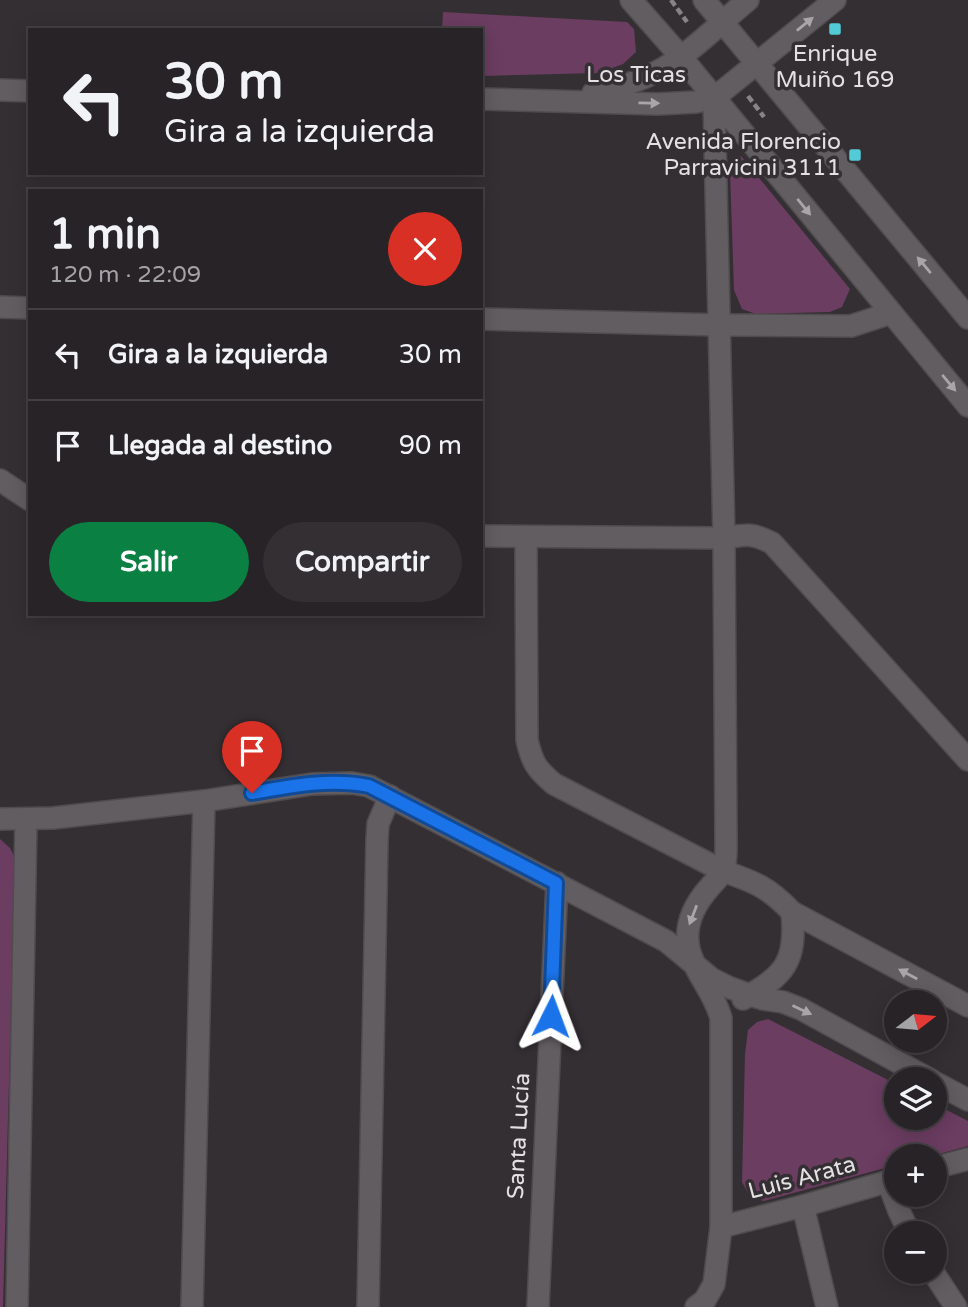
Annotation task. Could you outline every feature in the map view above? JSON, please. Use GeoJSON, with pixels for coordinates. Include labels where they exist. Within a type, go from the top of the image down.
{"type":"FeatureCollection","features":[{"type":"Feature","properties":{"kind":"street"},"geometry":{"type":"LineString","coordinates":[[631,0],[968,406]]}},
{"type":"Feature","properties":{"kind":"street"},"geometry":{"type":"LineString","coordinates":[[704,0],[968,318]]}},
{"type":"Feature","properties":{"kind":"street","name":"Los Ticas"},"geometry":{"type":"LineString","coordinates":[[557,101],[618,88],[650,75],[681,57],[748,0]]}},
{"type":"Feature","properties":{"kind":"street"},"geometry":{"type":"LineString","coordinates":[[714,98],[835,0]]}},
{"type":"Feature","properties":{"kind":"street"},"geometry":{"type":"LineString","coordinates":[[0,90],[28,91]]}},
{"type":"Feature","properties":{"kind":"street"},"geometry":{"type":"LineString","coordinates":[[696,1307],[705,1300],[714,1284],[721,1227],[721,1018],[717,1003],[695,966],[687,930],[692,913],[701,898],[723,872],[726,838],[724,538],[714,98]]}},
{"type":"Feature","properties":{"kind":"street","name":"Los Ticas"},"geometry":{"type":"LineString","coordinates":[[483,99],[658,104],[714,98]]}},
{"type":"Feature","properties":{"kind":"street"},"geometry":{"type":"LineString","coordinates":[[0,307],[28,308]]}},
{"type":"Feature","properties":{"kind":"street"},"geometry":{"type":"LineString","coordinates":[[483,319],[851,326],[891,313]]}},
{"type":"Feature","properties":{"kind":"street"},"geometry":{"type":"LineString","coordinates":[[0,480],[28,499]]}},
{"type":"Feature","properties":{"kind":"street"},"geometry":{"type":"LineString","coordinates":[[483,536],[724,538],[756,535],[772,543],[968,760]]}},
{"type":"Feature","properties":{"kind":"street"},"geometry":{"type":"LineString","coordinates":[[526,537],[527,740],[531,758],[538,771],[554,783],[723,872],[766,888],[792,912],[968,1006]]}},
{"type":"Feature","properties":{"kind":"street"},"geometry":{"type":"LineString","coordinates":[[0,819],[53,818],[204,801],[328,783],[369,786],[666,941],[712,979],[750,995],[801,1009],[907,1067]]}},
{"type":"Feature","properties":{"kind":"street"},"geometry":{"type":"LineString","coordinates":[[368,1307],[376,841],[378,824],[390,796]]}},
{"type":"Feature","properties":{"kind":"street"},"geometry":{"type":"LineString","coordinates":[[192,1307],[204,801]]}},
{"type":"Feature","properties":{"kind":"street"},"geometry":{"type":"LineString","coordinates":[[17,1307],[26,819]]}},
{"type":"Feature","properties":{"kind":"street","name":"Santa Lucía"},"geometry":{"type":"LineString","coordinates":[[538,1307],[556,883]]}},
{"type":"Feature","properties":{"kind":"street"},"geometry":{"type":"LineString","coordinates":[[721,1018],[728,1008],[779,975],[788,961],[794,933],[792,912]]}},
{"type":"Feature","properties":{"kind":"street"},"geometry":{"type":"LineString","coordinates":[[947,1089],[968,1100]]}},
{"type":"Feature","properties":{"kind":"street"},"geometry":{"type":"LineString","coordinates":[[947,1165],[968,1159]]}},
{"type":"Feature","properties":{"kind":"street","name":"Luis Arata"},"geometry":{"type":"LineString","coordinates":[[721,1227],[884,1183]]}},
{"type":"Feature","properties":{"kind":"street"},"geometry":{"type":"LineString","coordinates":[[803,1206],[827,1307]]}},
{"type":"Feature","properties":{"kind":"street"},"geometry":{"type":"LineString","coordinates":[[941,1284],[956,1307]]}},
{"type":"Feature","properties":{"kind":"shaded area"},"geometry":{"type":"Polygon","coordinates":[[[443,12],[627,22],[634,29],[636,52],[623,64],[599,73],[483,76],[483,28],[442,28],[443,12]]]}},
{"type":"Feature","properties":{"kind":"shaded area"},"geometry":{"type":"Polygon","coordinates":[[[741,156],[850,289],[842,307],[830,312],[756,314],[742,309],[734,290],[730,171],[741,156]]]}},
{"type":"Feature","properties":{"kind":"shaded area"},"geometry":{"type":"Polygon","coordinates":[[[0,839],[10,848],[15,858],[3,1307],[0,1307],[0,839]]]}},
{"type":"Feature","properties":{"kind":"shaded area"},"geometry":{"type":"Polygon","coordinates":[[[768,1019],[884,1078],[884,1130],[947,1130],[947,1110],[968,1121],[968,1146],[947,1152],[947,1144],[884,1144],[884,1168],[764,1201],[750,1197],[742,1182],[745,1054],[748,1030],[757,1022],[768,1019]]]}},
{"type":"Feature","properties":{"kind":"place","name":"Enrique Muiño 169"},"geometry":{"type":"Point","coordinates":[835,29]}},
{"type":"Feature","properties":{"kind":"place","name":"Avenida Florencio Parravicini 3111"},"geometry":{"type":"Point","coordinates":[855,155]}},
{"type":"Feature","properties":{"kind":"route"},"geometry":{"type":"LineString","coordinates":[[252,793],[312,784],[352,783],[369,786],[556,883],[551,1016]]}}]}
